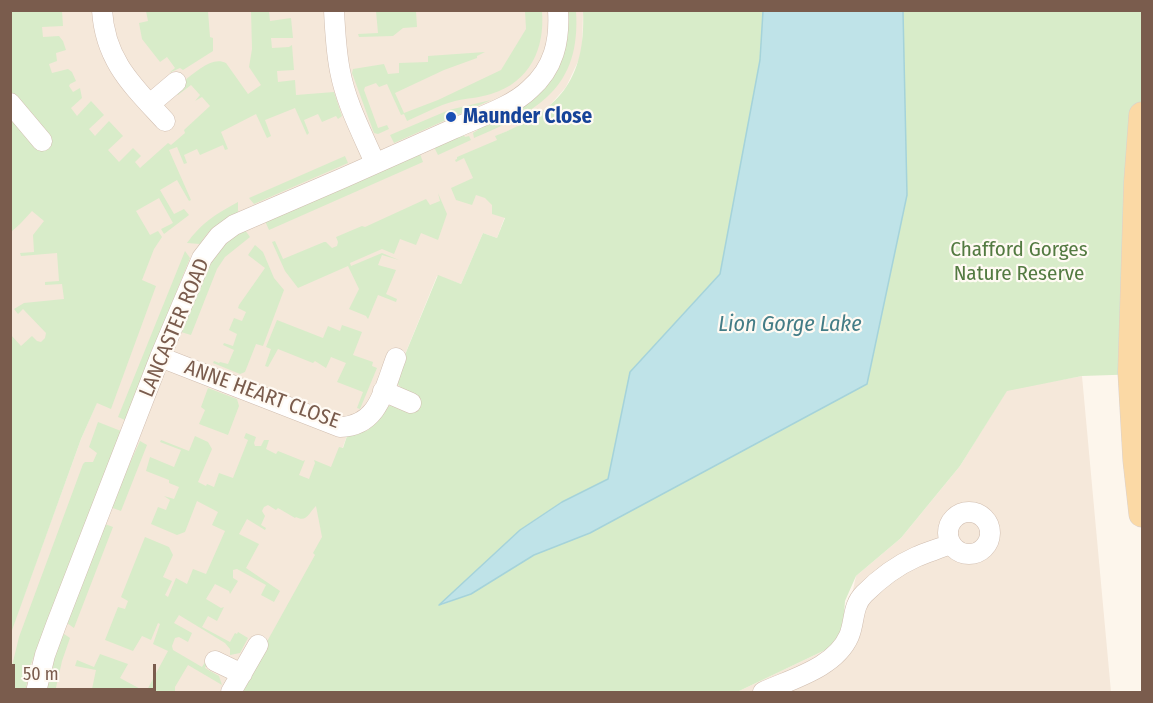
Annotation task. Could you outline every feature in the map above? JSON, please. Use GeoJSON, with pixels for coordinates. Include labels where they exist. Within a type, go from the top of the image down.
{"type":"FeatureCollection","features":[{"type":"Feature","properties":{"kind":"main road"},"geometry":{"type":"LineString","coordinates":[[1143,115],[1137,182],[1131,372],[1136,460],[1143,514]]}},
{"type":"Feature","properties":{"kind":"street"},"geometry":{"type":"LineString","coordinates":[[102,10],[109,48],[121,70],[165,121]]}},
{"type":"Feature","properties":{"kind":"street"},"geometry":{"type":"LineString","coordinates":[[334,10],[340,72],[349,102],[375,163]]}},
{"type":"Feature","properties":{"kind":"street","name":"LANCASTER ROAD"},"geometry":{"type":"LineString","coordinates":[[36,693],[45,655],[56,625],[160,357],[202,258],[219,236],[234,225],[515,100],[529,91],[551,63],[557,46],[558,10]]}},
{"type":"Feature","properties":{"kind":"street"},"geometry":{"type":"LineString","coordinates":[[150,104],[176,82]]}},
{"type":"Feature","properties":{"kind":"street"},"geometry":{"type":"LineString","coordinates":[[12,108],[42,141]]}},
{"type":"Feature","properties":{"kind":"street","name":"ANNE HEART CLOSE"},"geometry":{"type":"LineString","coordinates":[[160,357],[340,427],[355,425],[370,416],[396,358]]}},
{"type":"Feature","properties":{"kind":"street"},"geometry":{"type":"LineString","coordinates":[[383,391],[411,403]]}},
{"type":"Feature","properties":{"kind":"street"},"geometry":{"type":"LineString","coordinates":[[763,693],[815,669],[834,656],[847,642],[852,630],[857,602],[863,595],[901,565],[950,544]]}},
{"type":"Feature","properties":{"kind":"street"},"geometry":{"type":"LineString","coordinates":[[231,693],[258,645]]}},
{"type":"Feature","properties":{"kind":"street"},"geometry":{"type":"LineString","coordinates":[[216,661],[242,674]]}},
{"type":"Feature","properties":{"kind":"shaded area"},"geometry":{"type":"Polygon","coordinates":[[[11,11],[583,11],[582,53],[566,87],[544,112],[496,136],[513,195],[497,238],[483,233],[461,284],[437,276],[397,374],[415,396],[377,420],[368,430],[347,436],[322,502],[332,535],[256,692],[11,692],[10,625],[13,626],[81,439],[135,315],[11,11]]]}},
{"type":"Feature","properties":{"kind":"shaded area"},"geometry":{"type":"Polygon","coordinates":[[[10,141],[68,205],[78,405],[11,352],[10,141]]]}},
{"type":"Feature","properties":{"kind":"shaded area"},"geometry":{"type":"Polygon","coordinates":[[[1082,376],[1111,692],[737,692],[842,642],[856,576],[901,538],[960,466],[1007,390],[1082,376]]]}},
{"type":"Feature","properties":{"kind":"green space"},"geometry":{"type":"Polygon","coordinates":[[[10,11],[62,11],[63,26],[42,27],[43,37],[59,36],[66,50],[56,53],[57,61],[49,64],[52,73],[68,69],[72,72],[76,81],[69,86],[73,92],[80,88],[82,98],[71,108],[77,116],[91,101],[104,115],[89,129],[95,136],[109,121],[123,136],[108,150],[119,162],[133,148],[141,156],[135,162],[140,168],[168,143],[171,145],[185,133],[184,130],[210,106],[202,97],[195,101],[200,95],[191,85],[178,95],[177,93],[186,84],[185,80],[204,66],[221,61],[226,63],[248,94],[261,85],[249,67],[252,49],[251,11],[269,11],[270,21],[291,18],[293,38],[271,38],[272,48],[292,45],[294,70],[277,71],[278,82],[295,80],[296,95],[334,92],[342,116],[322,122],[318,114],[304,120],[309,133],[307,135],[295,108],[265,120],[271,136],[267,138],[256,114],[221,132],[228,149],[225,150],[223,145],[200,155],[197,149],[184,155],[187,163],[184,164],[177,147],[169,150],[191,200],[189,201],[177,180],[160,190],[174,214],[184,209],[189,215],[164,234],[161,229],[173,223],[159,198],[136,211],[150,235],[158,231],[162,237],[154,249],[142,280],[156,286],[111,409],[97,403],[81,439],[11,633],[11,335],[21,346],[32,336],[41,342],[46,333],[23,309],[18,314],[14,309],[24,303],[64,299],[62,284],[45,285],[45,282],[59,281],[57,253],[21,256],[20,253],[34,252],[33,235],[44,221],[32,211],[11,232],[10,11]]]}},
{"type":"Feature","properties":{"kind":"green space"},"geometry":{"type":"Polygon","coordinates":[[[146,11],[208,11],[213,51],[183,70],[180,68],[169,73],[175,68],[167,57],[160,62],[142,39],[139,23],[148,21],[146,11]]]}},
{"type":"Feature","properties":{"kind":"green space"},"geometry":{"type":"Polygon","coordinates":[[[376,11],[416,11],[417,27],[403,28],[393,36],[359,37],[358,34],[378,33],[376,11]]]}},
{"type":"Feature","properties":{"kind":"green space"},"geometry":{"type":"Polygon","coordinates":[[[525,11],[542,11],[541,38],[532,62],[516,81],[505,89],[449,103],[407,121],[404,114],[401,115],[387,84],[379,87],[376,83],[365,87],[364,90],[378,128],[387,125],[389,129],[378,134],[374,133],[352,73],[353,69],[384,64],[388,74],[399,73],[399,63],[428,62],[428,56],[485,52],[477,58],[444,70],[395,93],[404,113],[438,100],[501,70],[526,29],[525,11]]]}},
{"type":"Feature","properties":{"kind":"green space"},"geometry":{"type":"Polygon","coordinates":[[[568,11],[576,11],[576,37],[571,60],[563,78],[536,106],[518,118],[474,138],[473,133],[478,128],[520,109],[543,91],[558,67],[563,53],[567,40],[568,11]]]}},
{"type":"Feature","properties":{"kind":"green space","name":"Chafford Gorges Nature Reserve"},"geometry":{"type":"Polygon","coordinates":[[[583,11],[763,11],[760,60],[720,274],[630,372],[608,479],[562,502],[520,530],[441,605],[471,594],[534,555],[590,533],[867,384],[907,195],[903,11],[1142,11],[1142,374],[1082,376],[1007,391],[960,466],[901,538],[856,576],[845,601],[842,642],[737,692],[239,692],[315,555],[313,553],[322,537],[316,506],[303,519],[295,518],[268,505],[262,511],[265,516],[261,525],[266,528],[265,530],[247,519],[239,534],[259,544],[246,568],[280,591],[274,602],[261,595],[266,585],[237,569],[233,570],[233,578],[238,581],[230,594],[229,591],[215,584],[206,599],[221,608],[224,607],[217,621],[208,616],[202,627],[230,642],[238,632],[248,638],[240,653],[230,655],[230,649],[225,643],[179,615],[174,623],[192,633],[188,642],[179,637],[175,638],[173,650],[202,667],[208,657],[210,659],[205,668],[219,676],[222,685],[188,665],[175,687],[175,692],[146,692],[168,651],[153,644],[160,624],[158,623],[151,640],[142,636],[133,651],[105,640],[118,607],[125,609],[128,601],[121,597],[145,537],[169,547],[173,555],[163,577],[172,581],[165,595],[168,597],[176,578],[187,584],[193,569],[206,574],[225,531],[212,525],[218,512],[197,501],[185,532],[177,535],[151,524],[158,507],[166,510],[170,500],[164,496],[174,499],[179,487],[169,483],[169,480],[146,471],[150,457],[174,467],[181,450],[160,442],[161,440],[189,451],[195,436],[208,442],[212,449],[198,482],[214,487],[219,473],[233,478],[248,440],[244,438],[246,433],[256,437],[255,446],[261,446],[264,440],[269,440],[266,449],[276,454],[278,451],[305,460],[299,475],[309,479],[314,460],[331,467],[339,447],[343,448],[347,436],[368,430],[386,407],[397,404],[404,391],[396,382],[397,374],[438,275],[461,284],[483,233],[497,238],[505,218],[492,214],[492,205],[485,198],[476,195],[472,205],[456,200],[451,188],[473,178],[464,158],[456,162],[455,160],[457,157],[497,140],[495,136],[536,116],[564,90],[573,75],[579,56],[583,35],[583,11]]]}},
{"type":"Feature","properties":{"kind":"green space"},"geometry":{"type":"Polygon","coordinates":[[[491,100],[394,143],[390,135],[449,110],[491,100]]]}},
{"type":"Feature","properties":{"kind":"green space"},"geometry":{"type":"Polygon","coordinates":[[[463,134],[465,137],[469,136],[471,140],[438,155],[434,147],[463,134]]]}},
{"type":"Feature","properties":{"kind":"green space"},"geometry":{"type":"Polygon","coordinates":[[[420,154],[423,162],[269,230],[265,221],[420,154]]]}},
{"type":"Feature","properties":{"kind":"green space"},"geometry":{"type":"Polygon","coordinates":[[[345,156],[348,163],[254,204],[249,198],[345,156]]]}},
{"type":"Feature","properties":{"kind":"green space"},"geometry":{"type":"Polygon","coordinates":[[[438,193],[447,214],[438,240],[421,233],[416,245],[400,239],[394,254],[382,249],[350,263],[351,266],[382,253],[399,260],[382,255],[378,265],[396,270],[386,294],[397,299],[396,302],[378,295],[368,319],[349,309],[359,289],[348,266],[298,288],[285,271],[272,242],[275,241],[283,259],[324,242],[332,248],[337,246],[336,237],[362,226],[365,227],[426,199],[430,205],[440,201],[438,193]]]}},
{"type":"Feature","properties":{"kind":"green space"},"geometry":{"type":"Polygon","coordinates":[[[238,202],[238,212],[212,229],[200,244],[187,243],[210,220],[238,202]]]}},
{"type":"Feature","properties":{"kind":"green space"},"geometry":{"type":"Polygon","coordinates":[[[245,230],[250,237],[225,257],[217,269],[191,335],[181,332],[212,261],[232,238],[245,230]]]}},
{"type":"Feature","properties":{"kind":"green space"},"geometry":{"type":"Polygon","coordinates":[[[255,245],[263,252],[274,278],[284,290],[263,346],[256,344],[245,372],[240,374],[213,363],[214,361],[228,364],[234,350],[223,345],[224,343],[233,346],[237,334],[229,330],[234,318],[242,321],[246,312],[238,308],[239,305],[265,268],[248,255],[255,245]]]}},
{"type":"Feature","properties":{"kind":"green space"},"geometry":{"type":"Polygon","coordinates":[[[185,251],[190,258],[125,420],[118,417],[185,251]]]}},
{"type":"Feature","properties":{"kind":"green space"},"geometry":{"type":"Polygon","coordinates":[[[277,320],[323,338],[328,326],[340,331],[342,325],[362,332],[353,355],[373,362],[372,366],[377,368],[360,409],[357,408],[363,392],[337,382],[346,363],[331,357],[326,368],[315,361],[313,363],[278,349],[268,367],[265,366],[271,349],[266,347],[277,320]]]}},
{"type":"Feature","properties":{"kind":"green space"},"geometry":{"type":"Polygon","coordinates":[[[208,388],[237,399],[239,406],[228,435],[199,424],[205,410],[201,407],[208,388]]]}},
{"type":"Feature","properties":{"kind":"green space"},"geometry":{"type":"Polygon","coordinates":[[[98,422],[121,431],[31,664],[25,692],[11,692],[11,670],[19,637],[83,464],[93,462],[97,453],[89,447],[98,422]]]}},
{"type":"Feature","properties":{"kind":"green space"},"geometry":{"type":"Polygon","coordinates":[[[140,441],[147,445],[121,511],[110,507],[140,441]]]}},
{"type":"Feature","properties":{"kind":"green space"},"geometry":{"type":"Polygon","coordinates":[[[105,524],[113,527],[74,628],[67,623],[105,524]]]}},
{"type":"Feature","properties":{"kind":"green space"},"geometry":{"type":"Polygon","coordinates":[[[64,634],[70,638],[55,692],[46,692],[56,650],[64,634]]]}},
{"type":"Feature","properties":{"kind":"green space"},"geometry":{"type":"Polygon","coordinates":[[[100,654],[128,664],[120,678],[146,692],[89,692],[92,689],[96,670],[75,666],[77,660],[94,667],[100,654]]]}},
{"type":"Feature","properties":{"kind":"water","name":"Lion Gorge Lake"},"geometry":{"type":"Polygon","coordinates":[[[763,11],[903,11],[907,195],[867,384],[590,533],[534,555],[471,594],[439,605],[520,530],[562,502],[608,479],[630,372],[720,274],[760,60],[763,11]]]}},
{"type":"Feature","properties":{"kind":"place","name":"Maunder Close"},"geometry":{"type":"Point","coordinates":[451,117]}}]}
